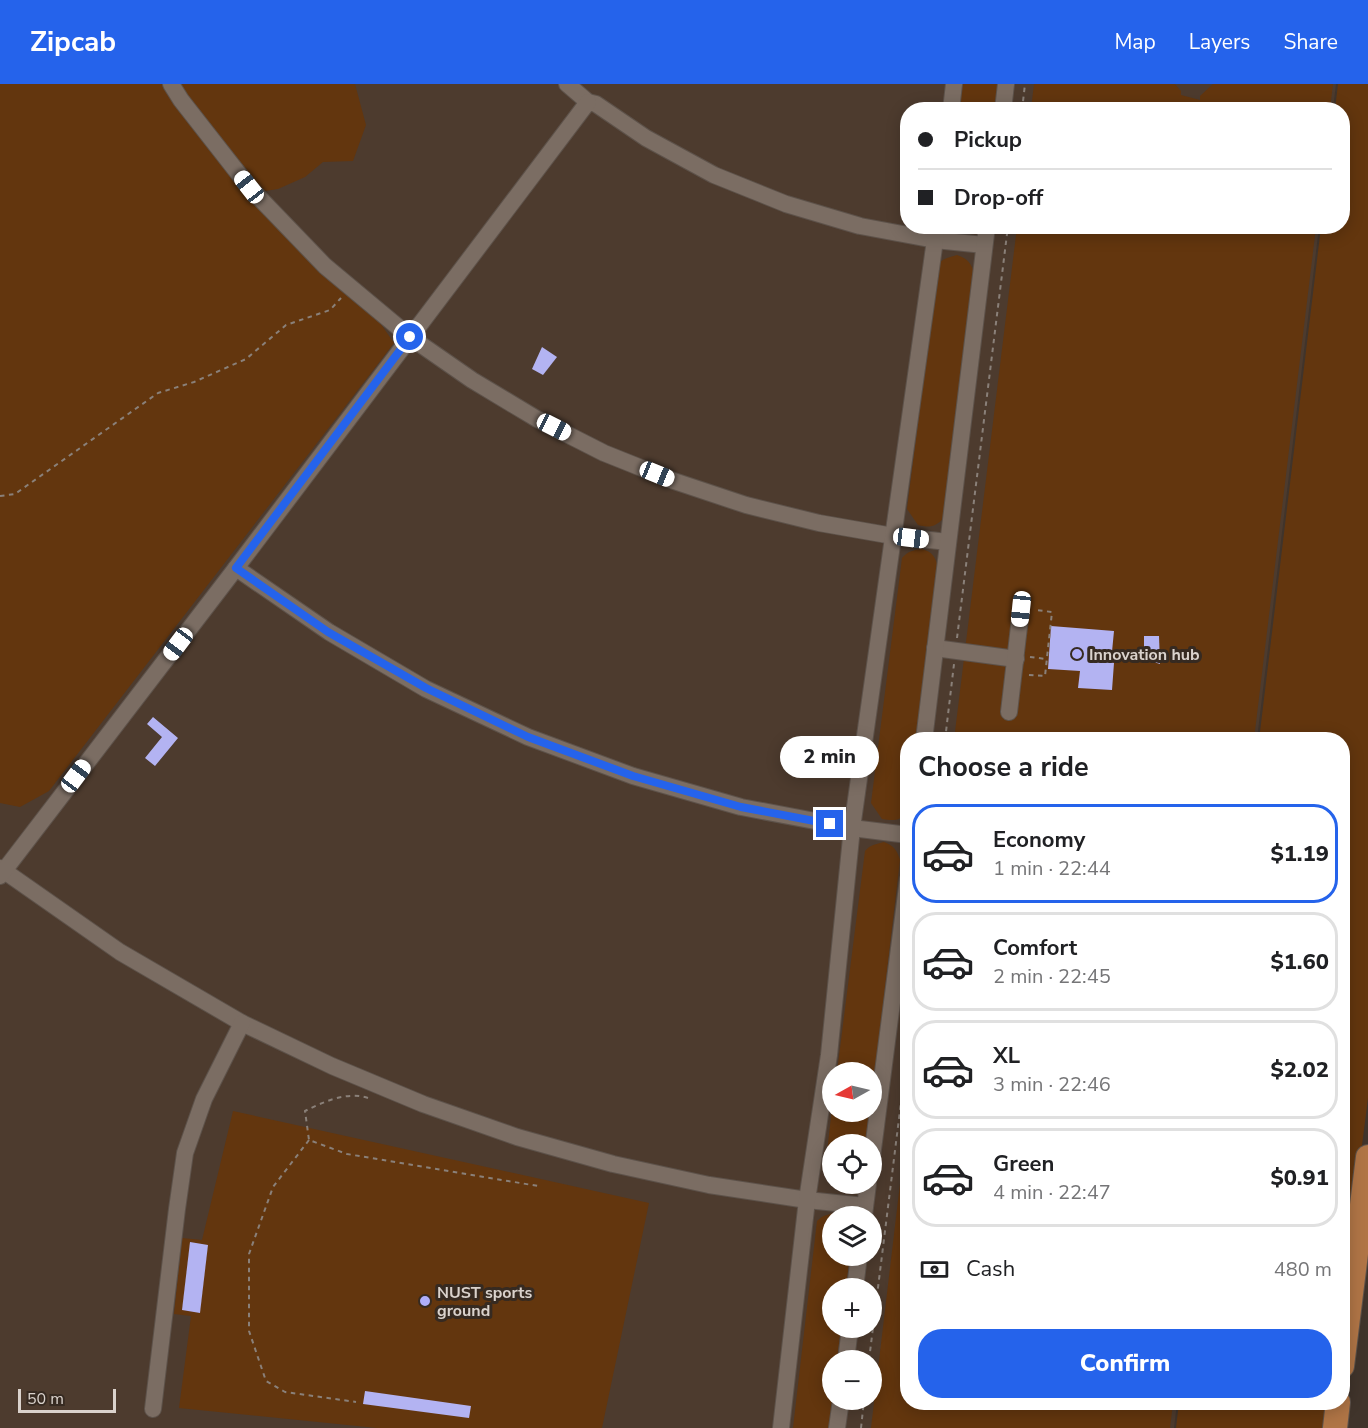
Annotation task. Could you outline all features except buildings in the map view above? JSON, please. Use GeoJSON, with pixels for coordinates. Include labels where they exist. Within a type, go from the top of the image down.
{"type":"FeatureCollection","features":[{"type":"Feature","properties":{"kind":"highway"},"geometry":{"type":"LineString","coordinates":[[1350,1302],[1368,1157]]}},
{"type":"Feature","properties":{"kind":"highway"},"geometry":{"type":"LineString","coordinates":[[1335,1428],[1337,1410]]}},
{"type":"Feature","properties":{"kind":"street"},"geometry":{"type":"LineString","coordinates":[[171,84],[249,187],[326,266],[410,337],[472,380],[537,419],[604,453],[664,477],[756,507],[819,523],[893,536],[948,542]]}},
{"type":"Feature","properties":{"kind":"street"},"geometry":{"type":"LineString","coordinates":[[567,84],[588,102],[596,104],[646,138],[714,175],[775,200],[860,226],[900,230]]}},
{"type":"Feature","properties":{"kind":"street"},"geometry":{"type":"LineString","coordinates":[[952,102],[954,84]]}},
{"type":"Feature","properties":{"kind":"street"},"geometry":{"type":"LineString","coordinates":[[1004,102],[1006,84]]}},
{"type":"Feature","properties":{"kind":"street"},"geometry":{"type":"LineString","coordinates":[[588,102],[236,568],[1,872],[120,952],[242,1023],[332,1066],[423,1104],[517,1137],[613,1164],[709,1185],[839,1206]]}},
{"type":"Feature","properties":{"kind":"street"},"geometry":{"type":"LineString","coordinates":[[781,1428],[807,1200],[829,1055],[852,828],[936,234]]}},
{"type":"Feature","properties":{"kind":"street"},"geometry":{"type":"LineString","coordinates":[[940,234],[984,245]]}},
{"type":"Feature","properties":{"kind":"street"},"geometry":{"type":"LineString","coordinates":[[925,732],[986,234]]}},
{"type":"Feature","properties":{"kind":"street"},"geometry":{"type":"LineString","coordinates":[[236,568],[328,632],[426,688],[528,737],[633,776],[741,807],[852,828],[900,834]]}},
{"type":"Feature","properties":{"kind":"street"},"geometry":{"type":"LineString","coordinates":[[1009,712],[1022,605]]}},
{"type":"Feature","properties":{"kind":"street"},"geometry":{"type":"LineString","coordinates":[[935,648],[1015,666]]}},
{"type":"Feature","properties":{"kind":"street"},"geometry":{"type":"LineString","coordinates":[[875,1134],[900,941]]}},
{"type":"Feature","properties":{"kind":"street"},"geometry":{"type":"LineString","coordinates":[[153,1409],[185,1153],[204,1099],[242,1023]]}},
{"type":"Feature","properties":{"kind":"street"},"geometry":{"type":"LineString","coordinates":[[837,1428],[840,1410]]}},
{"type":"Feature","properties":{"kind":"path"},"geometry":{"type":"LineString","coordinates":[[1023,102],[1025,84]]}},
{"type":"Feature","properties":{"kind":"path"},"geometry":{"type":"LineString","coordinates":[[946,732],[1007,234]]}},
{"type":"Feature","properties":{"kind":"path"},"geometry":{"type":"LineString","coordinates":[[0,496],[15,494],[158,393],[194,382],[246,359],[286,325],[330,310],[351,288]]}},
{"type":"Feature","properties":{"kind":"path"},"geometry":{"type":"LineString","coordinates":[[1015,666],[1045,676],[1052,612],[1022,605]]}},
{"type":"Feature","properties":{"kind":"path"},"geometry":{"type":"LineString","coordinates":[[356,1402],[285,1392],[266,1381],[249,1331],[249,1254],[273,1187],[309,1140],[305,1111],[330,1099],[361,1096],[371,1099]]}},
{"type":"Feature","properties":{"kind":"path"},"geometry":{"type":"LineString","coordinates":[[870,1350],[900,1110]]}},
{"type":"Feature","properties":{"kind":"path"},"geometry":{"type":"LineString","coordinates":[[309,1140],[347,1154],[538,1186]]}},
{"type":"Feature","properties":{"kind":"path"},"geometry":{"type":"LineString","coordinates":[[861,1428],[863,1410]]}},
{"type":"Feature","properties":{"kind":"shaded area"},"geometry":{"type":"Polygon","coordinates":[[[0,84],[1336,84],[1334,102],[900,102],[900,234],[1318,234],[1258,732],[900,732],[900,1410],[1176,1410],[1174,1428],[0,1428],[0,84]]]}},
{"type":"Feature","properties":{"kind":"shaded area"},"geometry":{"type":"Polygon","coordinates":[[[0,84],[355,84],[366,125],[353,161],[323,162],[305,177],[278,189],[247,194],[376,317],[394,343],[49,791],[20,807],[0,803],[0,84]]]}},
{"type":"Feature","properties":{"kind":"shaded area"},"geometry":{"type":"Polygon","coordinates":[[[960,84],[998,84],[996,102],[958,102],[960,84]]]}},
{"type":"Feature","properties":{"kind":"shaded area"},"geometry":{"type":"Polygon","coordinates":[[[1034,84],[1175,84],[1181,91],[1181,95],[1200,100],[1200,96],[1213,84],[1333,84],[1331,102],[1032,102],[1034,84]]]}},
{"type":"Feature","properties":{"kind":"shaded area"},"geometry":{"type":"Polygon","coordinates":[[[1338,84],[1368,84],[1368,1098],[1350,1240],[1350,732],[1260,732],[1320,234],[1350,234],[1350,102],[1336,102],[1338,84]]]}},
{"type":"Feature","properties":{"kind":"shaded area"},"geometry":{"type":"Polygon","coordinates":[[[1016,234],[1315,234],[1255,732],[955,732],[1016,234]]]}},
{"type":"Feature","properties":{"kind":"shaded area"},"geometry":{"type":"Polygon","coordinates":[[[957,255],[968,262],[974,273],[944,518],[932,526],[918,525],[907,509],[938,264],[957,255]]]}},
{"type":"Feature","properties":{"kind":"shaded area"},"geometry":{"type":"Polygon","coordinates":[[[922,549],[928,552],[933,555],[938,567],[918,732],[900,732],[900,818],[886,820],[882,819],[871,803],[902,558],[911,551],[922,549]]]}},
{"type":"Feature","properties":{"kind":"shaded area"},"geometry":{"type":"Polygon","coordinates":[[[884,842],[895,849],[900,860],[876,1062],[838,1062],[865,851],[871,846],[884,842]]]}},
{"type":"Feature","properties":{"kind":"shaded area"},"geometry":{"type":"Polygon","coordinates":[[[233,1111],[649,1203],[602,1428],[377,1428],[179,1408],[191,1316],[174,1314],[182,1238],[202,1240],[233,1111]]]}},
{"type":"Feature","properties":{"kind":"shaded area"},"geometry":{"type":"Polygon","coordinates":[[[830,1122],[869,1122],[867,1134],[829,1134],[830,1122]]]}},
{"type":"Feature","properties":{"kind":"shaded area"},"geometry":{"type":"Polygon","coordinates":[[[900,1184],[900,1410],[1172,1410],[1170,1428],[871,1428],[873,1410],[882,1410],[880,1350],[900,1184]]]}},
{"type":"Feature","properties":{"kind":"shaded area"},"geometry":{"type":"Polygon","coordinates":[[[822,1217],[822,1266],[849,1266],[847,1278],[822,1278],[822,1338],[840,1338],[838,1350],[822,1350],[822,1410],[832,1410],[829,1428],[793,1428],[817,1221],[822,1217]]]}},
{"type":"Feature","properties":{"kind":"shaded area"},"geometry":{"type":"Polygon","coordinates":[[[1178,1410],[1328,1410],[1325,1428],[1176,1428],[1178,1410]]]}},
{"type":"Feature","properties":{"kind":"place","name":"Innovation hub"},"geometry":{"type":"Point","coordinates":[1077,654]}},
{"type":"Feature","properties":{"kind":"place","name":"NUST sports ground"},"geometry":{"type":"Point","coordinates":[425,1301]}},
{"type":"Feature","properties":{"kind":"route"},"geometry":{"type":"LineString","coordinates":[[410,337],[236,568],[328,632],[426,688],[528,737],[633,776],[741,807],[830,824]]}}]}
